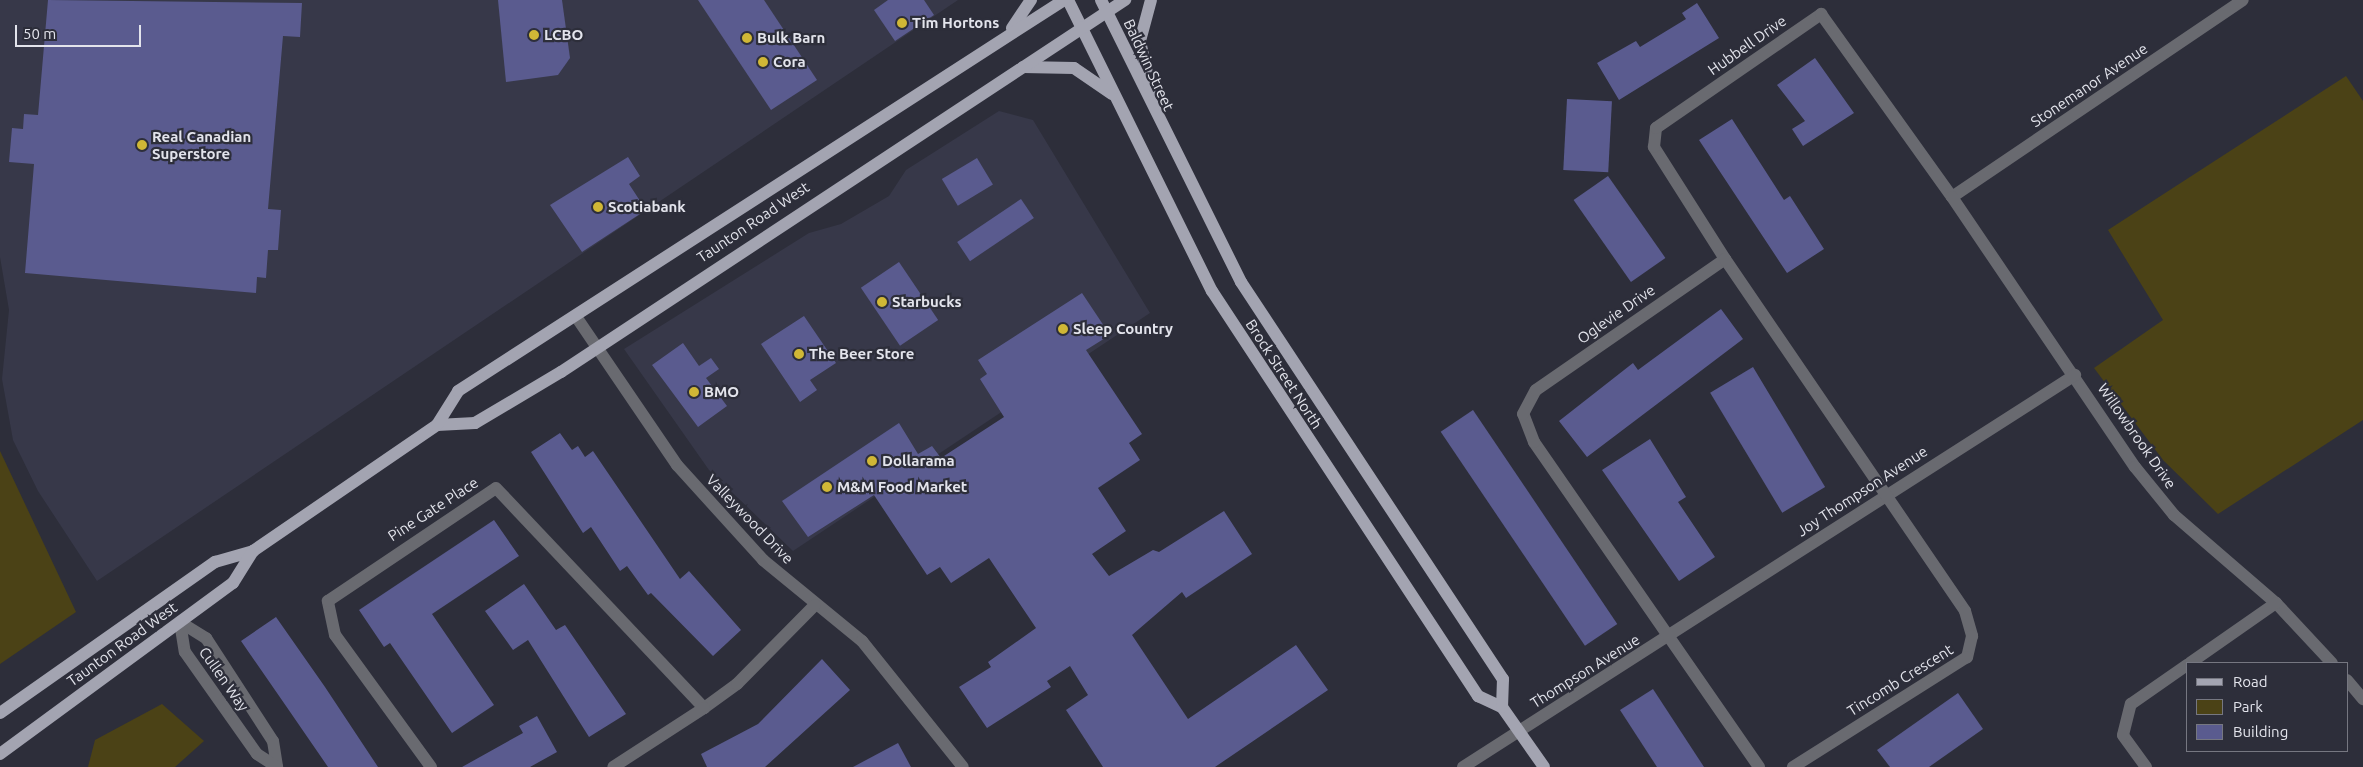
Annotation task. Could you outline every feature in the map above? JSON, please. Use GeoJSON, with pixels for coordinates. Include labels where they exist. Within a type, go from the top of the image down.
{"type":"FeatureCollection","features":[{"type":"Feature","properties":{"kind":"main road"},"geometry":{"type":"LineString","coordinates":[[1005,37],[1031,0]]}},
{"type":"Feature","properties":{"kind":"main road"},"geometry":{"type":"LineString","coordinates":[[1066,0],[1082,28]]}},
{"type":"Feature","properties":{"kind":"main road","name":"Taunton Road West"},"geometry":{"type":"LineString","coordinates":[[0,712],[215,562],[253,551],[437,425],[458,391],[577,318],[858,129],[1066,0]]}},
{"type":"Feature","properties":{"kind":"main road","name":"Baldwin Street"},"geometry":{"type":"LineString","coordinates":[[1101,0],[1169,143]]}},
{"type":"Feature","properties":{"kind":"main road","name":"Taunton Road West"},"geometry":{"type":"LineString","coordinates":[[437,425],[475,423],[596,348],[1125,0]]}},
{"type":"Feature","properties":{"kind":"main road"},"geometry":{"type":"LineString","coordinates":[[1151,0],[1140,42],[1143,68],[1169,143]]}},
{"type":"Feature","properties":{"kind":"main road","name":"Brock Street North"},"geometry":{"type":"LineString","coordinates":[[1082,28],[1212,291],[1248,349],[1478,696],[1502,707],[1544,767]]}},
{"type":"Feature","properties":{"kind":"main road"},"geometry":{"type":"LineString","coordinates":[[1023,67],[1074,68],[1116,96]]}},
{"type":"Feature","properties":{"kind":"main road","name":"Brock Street North"},"geometry":{"type":"LineString","coordinates":[[1169,143],[1241,282],[1503,679],[1502,707]]}},
{"type":"Feature","properties":{"kind":"main road","name":"Taunton Road West"},"geometry":{"type":"LineString","coordinates":[[0,754],[233,583],[253,551]]}},
{"type":"Feature","properties":{"kind":"street","name":"Stonemanor Avenue"},"geometry":{"type":"LineString","coordinates":[[1952,197],[2243,0]]}},
{"type":"Feature","properties":{"kind":"street","name":"Hubbell Drive"},"geometry":{"type":"LineString","coordinates":[[1725,259],[1654,147],[1656,128],[1821,14],[1952,197]]}},
{"type":"Feature","properties":{"kind":"street","name":"Willowbrook Drive"},"geometry":{"type":"LineString","coordinates":[[1952,197],[2075,375],[2135,467],[2174,514],[2276,603],[2331,662]]}},
{"type":"Feature","properties":{"kind":"street"},"geometry":{"type":"LineString","coordinates":[[1725,259],[1886,493]]}},
{"type":"Feature","properties":{"kind":"street","name":"Oglevie Drive"},"geometry":{"type":"LineString","coordinates":[[1669,638],[1534,442],[1524,414],[1536,390],[1725,259]]}},
{"type":"Feature","properties":{"kind":"street","name":"Valleywood Drive"},"geometry":{"type":"LineString","coordinates":[[577,318],[677,465],[764,560],[815,605],[862,641],[957,765]]}},
{"type":"Feature","properties":{"kind":"street","name":"Joy Thompson Avenue"},"geometry":{"type":"LineString","coordinates":[[1669,638],[1886,493],[2075,375]]}},
{"type":"Feature","properties":{"kind":"street","name":"Pine Gate Place"},"geometry":{"type":"LineString","coordinates":[[431,767],[335,634],[328,601],[496,488],[704,708]]}},
{"type":"Feature","properties":{"kind":"street","name":"Tincomb Crescent"},"geometry":{"type":"LineString","coordinates":[[1793,767],[1967,657],[1972,636],[1965,611],[1886,493]]}},
{"type":"Feature","properties":{"kind":"street"},"geometry":{"type":"LineString","coordinates":[[2191,662],[2276,603]]}},
{"type":"Feature","properties":{"kind":"street"},"geometry":{"type":"LineString","coordinates":[[613,767],[704,708],[737,684],[815,605]]}},
{"type":"Feature","properties":{"kind":"street","name":"Cullen Way"},"geometry":{"type":"LineString","coordinates":[[180,622],[206,638],[273,741],[277,767]]}},
{"type":"Feature","properties":{"kind":"street","name":"Cullen Way"},"geometry":{"type":"LineString","coordinates":[[180,622],[185,652],[257,754],[277,767]]}},
{"type":"Feature","properties":{"kind":"street"},"geometry":{"type":"LineString","coordinates":[[1669,638],[1759,767]]}},
{"type":"Feature","properties":{"kind":"street","name":"Thompson Avenue"},"geometry":{"type":"LineString","coordinates":[[1463,767],[1669,638]]}},
{"type":"Feature","properties":{"kind":"street"},"geometry":{"type":"LineString","coordinates":[[2146,767],[2124,734],[2131,704],[2186,665]]}},
{"type":"Feature","properties":{"kind":"street"},"geometry":{"type":"LineString","coordinates":[[2348,681],[2363,699]]}},
{"type":"Feature","properties":{"kind":"shaded area"},"geometry":{"type":"Polygon","coordinates":[[[0,0],[958,0],[97,581],[38,491],[13,440],[2,379],[9,310],[0,257],[0,0]]]}},
{"type":"Feature","properties":{"kind":"shaded area"},"geometry":{"type":"Polygon","coordinates":[[[999,111],[1033,120],[1150,313],[793,551],[709,470],[624,349],[809,233],[841,224],[889,196],[906,170],[999,111]]]}},
{"type":"Feature","properties":{"kind":"green space"},"geometry":{"type":"Polygon","coordinates":[[[2346,76],[2363,101],[2363,420],[2218,514],[2163,460],[2094,368],[2163,320],[2108,230],[2346,76]]]}},
{"type":"Feature","properties":{"kind":"green space"},"geometry":{"type":"Polygon","coordinates":[[[0,451],[76,612],[0,664],[0,451]]]}},
{"type":"Feature","properties":{"kind":"green space"},"geometry":{"type":"Polygon","coordinates":[[[162,704],[204,741],[175,767],[88,767],[95,740],[162,704]]]}},
{"type":"Feature","properties":{"kind":"building","name":"Real Canadian Superstore"},"geometry":{"type":"Polygon","coordinates":[[[48,0],[302,3],[300,37],[283,36],[268,209],[281,210],[278,250],[268,250],[266,278],[257,277],[256,293],[25,273],[34,164],[9,162],[12,128],[23,129],[24,114],[38,115],[48,0]]]}},
{"type":"Feature","properties":{"kind":"building","name":"LCBO"},"geometry":{"type":"Polygon","coordinates":[[[498,0],[562,0],[570,58],[558,75],[506,82],[498,0]]]}},
{"type":"Feature","properties":{"kind":"building"},"geometry":{"type":"Polygon","coordinates":[[[698,0],[764,0],[817,80],[771,110],[698,0]]]}},
{"type":"Feature","properties":{"kind":"building","name":"Tim Hortons"},"geometry":{"type":"Polygon","coordinates":[[[888,0],[924,0],[934,15],[895,41],[874,10],[888,0]]]}},
{"type":"Feature","properties":{"kind":"building"},"geometry":{"type":"Polygon","coordinates":[[[1697,3],[1719,38],[1619,100],[1597,63],[1636,41],[1640,47],[1686,19],[1682,13],[1697,3]]]}},
{"type":"Feature","properties":{"kind":"building"},"geometry":{"type":"Polygon","coordinates":[[[1815,58],[1854,113],[1803,146],[1792,129],[1805,121],[1777,85],[1815,58]]]}},
{"type":"Feature","properties":{"kind":"building"},"geometry":{"type":"Polygon","coordinates":[[[1567,99],[1612,101],[1608,172],[1563,170],[1567,99]]]}},
{"type":"Feature","properties":{"kind":"building"},"geometry":{"type":"Polygon","coordinates":[[[1732,119],[1784,200],[1790,196],[1824,249],[1787,273],[1699,140],[1732,119]]]}},
{"type":"Feature","properties":{"kind":"building","name":"Scotiabank"},"geometry":{"type":"Polygon","coordinates":[[[628,157],[640,176],[629,184],[646,210],[582,252],[550,205],[628,157]]]}},
{"type":"Feature","properties":{"kind":"building"},"geometry":{"type":"Polygon","coordinates":[[[977,158],[993,185],[958,206],[942,179],[977,158]]]}},
{"type":"Feature","properties":{"kind":"building"},"geometry":{"type":"Polygon","coordinates":[[[1608,176],[1665,258],[1631,282],[1574,200],[1608,176]]]}},
{"type":"Feature","properties":{"kind":"building"},"geometry":{"type":"Polygon","coordinates":[[[1021,199],[1034,218],[970,261],[957,242],[1021,199]]]}},
{"type":"Feature","properties":{"kind":"building"},"geometry":{"type":"Polygon","coordinates":[[[899,262],[938,320],[900,346],[861,288],[899,262]]]}},
{"type":"Feature","properties":{"kind":"building"},"geometry":{"type":"Polygon","coordinates":[[[1082,293],[1110,335],[1086,350],[1142,434],[1129,443],[1140,460],[1098,488],[1126,531],[1092,554],[1109,576],[1153,550],[1159,552],[1224,511],[1252,554],[1186,598],[1182,592],[1132,635],[1188,719],[1296,645],[1328,690],[1215,767],[1103,767],[1066,710],[1088,695],[1070,666],[1047,681],[1051,687],[987,728],[959,687],[991,667],[988,662],[1036,628],[989,558],[951,583],[940,567],[927,575],[874,495],[808,537],[782,501],[899,423],[918,454],[932,446],[941,458],[1004,417],[980,379],[987,374],[978,360],[1082,293]]]}},
{"type":"Feature","properties":{"kind":"building"},"geometry":{"type":"Polygon","coordinates":[[[1721,309],[1743,339],[1587,457],[1559,421],[1633,363],[1638,370],[1721,309]]]}},
{"type":"Feature","properties":{"kind":"building","name":"The Beer Store"},"geometry":{"type":"Polygon","coordinates":[[[804,316],[836,363],[810,380],[817,390],[800,402],[761,344],[804,316]]]}},
{"type":"Feature","properties":{"kind":"building","name":"BMO"},"geometry":{"type":"Polygon","coordinates":[[[683,343],[699,366],[711,358],[719,369],[706,378],[727,406],[698,427],[652,365],[683,343]]]}},
{"type":"Feature","properties":{"kind":"building"},"geometry":{"type":"Polygon","coordinates":[[[1753,367],[1825,487],[1782,513],[1710,393],[1753,367]]]}},
{"type":"Feature","properties":{"kind":"building"},"geometry":{"type":"Polygon","coordinates":[[[1473,410],[1617,624],[1585,646],[1441,432],[1473,410]]]}},
{"type":"Feature","properties":{"kind":"building"},"geometry":{"type":"Polygon","coordinates":[[[560,433],[572,450],[578,446],[585,457],[593,451],[680,579],[689,571],[741,630],[713,656],[651,593],[648,595],[627,566],[620,571],[591,527],[583,533],[531,452],[560,433]]]}},
{"type":"Feature","properties":{"kind":"building"},"geometry":{"type":"Polygon","coordinates":[[[1650,439],[1686,497],[1678,502],[1715,557],[1679,581],[1602,470],[1650,439]]]}},
{"type":"Feature","properties":{"kind":"building"},"geometry":{"type":"Polygon","coordinates":[[[494,520],[519,556],[432,614],[494,705],[452,733],[390,643],[384,647],[359,610],[494,520]]]}},
{"type":"Feature","properties":{"kind":"building"},"geometry":{"type":"Polygon","coordinates":[[[524,584],[556,630],[565,625],[626,714],[589,737],[528,640],[513,650],[485,611],[524,584]]]}},
{"type":"Feature","properties":{"kind":"building"},"geometry":{"type":"Polygon","coordinates":[[[276,617],[378,767],[328,767],[241,641],[276,617]]]}},
{"type":"Feature","properties":{"kind":"building"},"geometry":{"type":"Polygon","coordinates":[[[822,659],[850,690],[765,767],[707,767],[701,754],[758,724],[822,659]]]}},
{"type":"Feature","properties":{"kind":"building"},"geometry":{"type":"Polygon","coordinates":[[[1653,689],[1704,767],[1657,767],[1620,710],[1653,689]]]}},
{"type":"Feature","properties":{"kind":"building"},"geometry":{"type":"Polygon","coordinates":[[[1958,693],[1983,729],[1929,767],[1890,767],[1877,750],[1958,693]]]}},
{"type":"Feature","properties":{"kind":"building"},"geometry":{"type":"Polygon","coordinates":[[[537,716],[557,752],[530,767],[462,767],[523,733],[519,726],[537,716]]]}},
{"type":"Feature","properties":{"kind":"building"},"geometry":{"type":"Polygon","coordinates":[[[898,743],[911,767],[853,767],[898,743]]]}},
{"type":"Feature","properties":{"kind":"place","name":"Tim Hortons"},"geometry":{"type":"Point","coordinates":[902,23]}},
{"type":"Feature","properties":{"kind":"place","name":"LCBO"},"geometry":{"type":"Point","coordinates":[534,35]}},
{"type":"Feature","properties":{"kind":"place","name":"Bulk Barn"},"geometry":{"type":"Point","coordinates":[747,38]}},
{"type":"Feature","properties":{"kind":"place","name":"Cora"},"geometry":{"type":"Point","coordinates":[763,62]}},
{"type":"Feature","properties":{"kind":"place","name":"Real Canadian Superstore"},"geometry":{"type":"Point","coordinates":[142,145]}},
{"type":"Feature","properties":{"kind":"place","name":"Scotiabank"},"geometry":{"type":"Point","coordinates":[598,207]}},
{"type":"Feature","properties":{"kind":"place","name":"Starbucks"},"geometry":{"type":"Point","coordinates":[882,302]}},
{"type":"Feature","properties":{"kind":"place","name":"Sleep Country"},"geometry":{"type":"Point","coordinates":[1063,329]}},
{"type":"Feature","properties":{"kind":"place","name":"The Beer Store"},"geometry":{"type":"Point","coordinates":[799,354]}},
{"type":"Feature","properties":{"kind":"place","name":"BMO"},"geometry":{"type":"Point","coordinates":[694,392]}},
{"type":"Feature","properties":{"kind":"place","name":"Dollarama"},"geometry":{"type":"Point","coordinates":[872,461]}},
{"type":"Feature","properties":{"kind":"place","name":"M&M Food Market"},"geometry":{"type":"Point","coordinates":[827,487]}}]}
